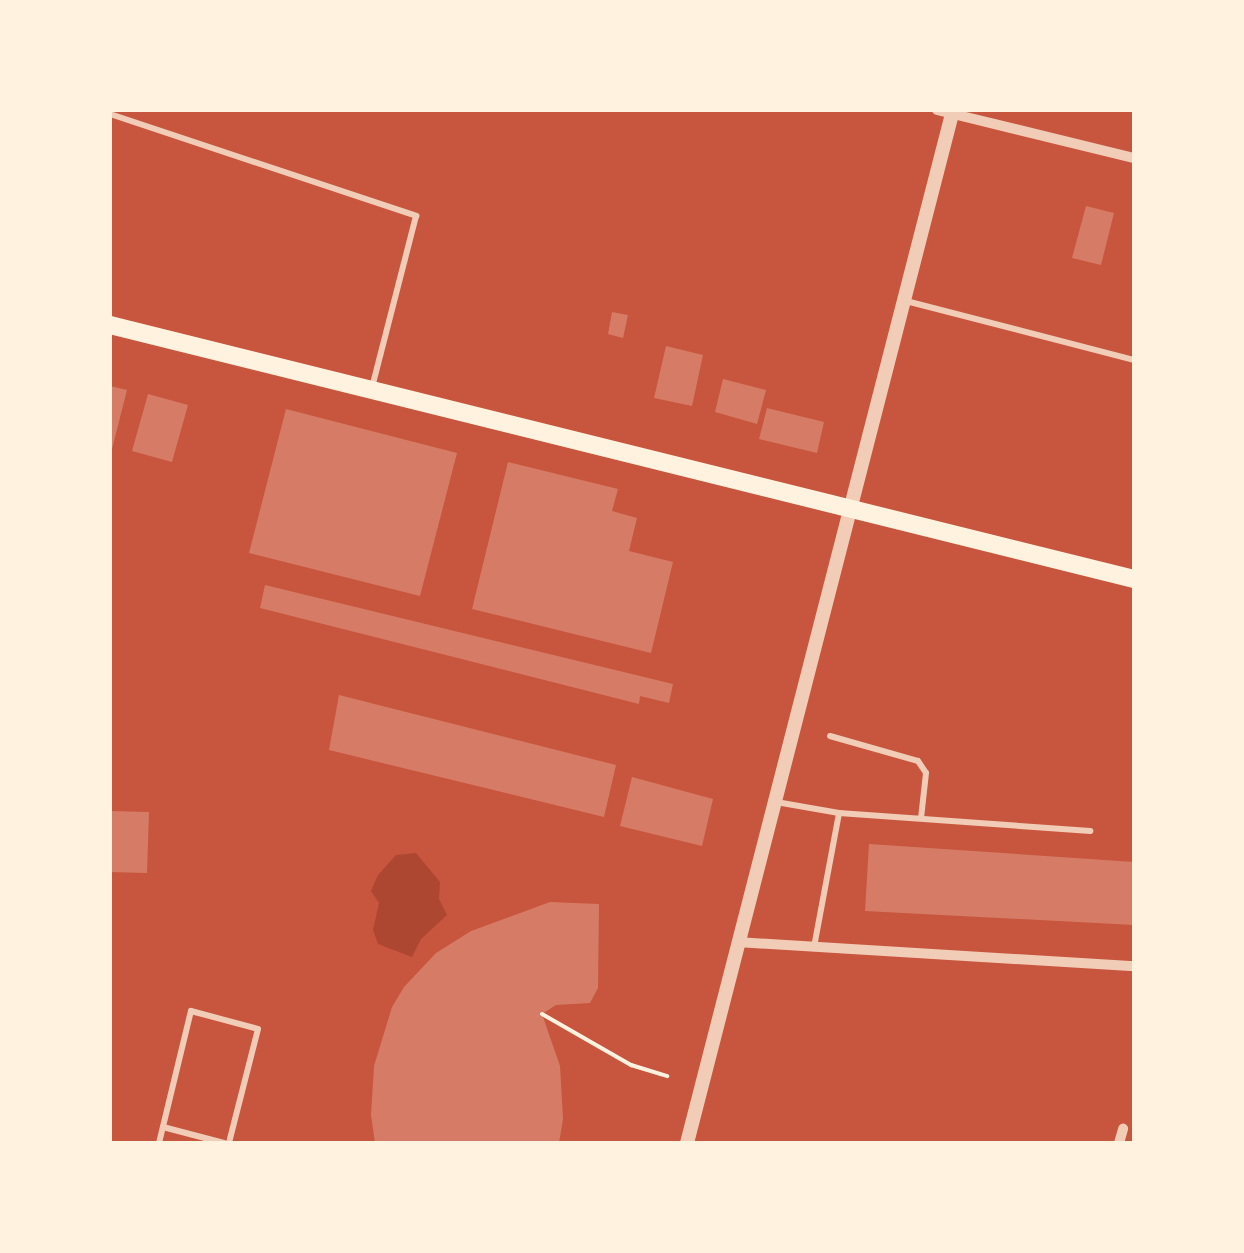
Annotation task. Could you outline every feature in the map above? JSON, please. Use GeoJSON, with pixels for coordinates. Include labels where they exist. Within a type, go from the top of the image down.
{"type":"FeatureCollection","features":[{"type":"Feature","properties":{"kind":"main road"},"geometry":{"type":"LineString","coordinates":[[110,325],[1134,579]]}},
{"type":"Feature","properties":{"kind":"street"},"geometry":{"type":"LineString","coordinates":[[686,1143],[852,508],[947,111],[1134,158]]}},
{"type":"Feature","properties":{"kind":"street"},"geometry":{"type":"LineString","coordinates":[[737,942],[1134,966]]}},
{"type":"Feature","properties":{"kind":"street"},"geometry":{"type":"LineString","coordinates":[[1119,1143],[1123,1129]]}},
{"type":"Feature","properties":{"kind":"lane"},"geometry":{"type":"LineString","coordinates":[[110,114],[416,216],[372,390]]}},
{"type":"Feature","properties":{"kind":"lane"},"geometry":{"type":"LineString","coordinates":[[904,300],[1134,360]]}},
{"type":"Feature","properties":{"kind":"lane"},"geometry":{"type":"LineString","coordinates":[[830,736],[918,761],[926,773],[921,818]]}},
{"type":"Feature","properties":{"kind":"lane"},"geometry":{"type":"LineString","coordinates":[[775,802],[839,813],[1090,831]]}},
{"type":"Feature","properties":{"kind":"lane"},"geometry":{"type":"LineString","coordinates":[[814,946],[839,813]]}},
{"type":"Feature","properties":{"kind":"lane"},"geometry":{"type":"LineString","coordinates":[[159,1143],[191,1011],[258,1029],[227,1143],[163,1127]]}},
{"type":"Feature","properties":{"kind":"path"},"geometry":{"type":"LineString","coordinates":[[542,1014],[631,1065],[667,1076]]}},
{"type":"Feature","properties":{"kind":"shaded area"},"geometry":{"type":"Polygon","coordinates":[[[416,853],[440,882],[439,899],[447,915],[421,939],[412,957],[378,944],[373,930],[379,903],[371,891],[378,875],[396,855],[416,853]]]}},
{"type":"Feature","properties":{"kind":"building"},"geometry":{"type":"Polygon","coordinates":[[[1086,206],[1114,213],[1101,265],[1072,258],[1086,206]]]}},
{"type":"Feature","properties":{"kind":"building"},"geometry":{"type":"Polygon","coordinates":[[[612,312],[628,315],[623,338],[608,334],[612,312]]]}},
{"type":"Feature","properties":{"kind":"building"},"geometry":{"type":"Polygon","coordinates":[[[666,346],[703,355],[692,406],[654,398],[666,346]]]}},
{"type":"Feature","properties":{"kind":"building"},"geometry":{"type":"Polygon","coordinates":[[[723,379],[766,390],[757,424],[715,412],[723,379]]]}},
{"type":"Feature","properties":{"kind":"building"},"geometry":{"type":"Polygon","coordinates":[[[110,386],[127,390],[111,453],[110,453],[110,386]]]}},
{"type":"Feature","properties":{"kind":"building"},"geometry":{"type":"Polygon","coordinates":[[[148,394],[188,405],[172,462],[132,451],[148,394]]]}},
{"type":"Feature","properties":{"kind":"building"},"geometry":{"type":"Polygon","coordinates":[[[767,408],[824,422],[817,453],[759,439],[767,408]]]}},
{"type":"Feature","properties":{"kind":"building"},"geometry":{"type":"Polygon","coordinates":[[[286,409],[457,453],[420,596],[249,553],[286,409]]]}},
{"type":"Feature","properties":{"kind":"building"},"geometry":{"type":"Polygon","coordinates":[[[508,462],[618,489],[612,511],[637,518],[629,551],[673,562],[651,653],[472,609],[508,462]]]}},
{"type":"Feature","properties":{"kind":"building"},"geometry":{"type":"Polygon","coordinates":[[[265,585],[673,684],[669,703],[640,696],[639,704],[260,608],[265,585]]]}},
{"type":"Feature","properties":{"kind":"building"},"geometry":{"type":"Polygon","coordinates":[[[339,695],[616,765],[604,817],[329,750],[339,695]]]}},
{"type":"Feature","properties":{"kind":"building"},"geometry":{"type":"Polygon","coordinates":[[[632,777],[713,799],[702,846],[620,826],[632,777]]]}},
{"type":"Feature","properties":{"kind":"building"},"geometry":{"type":"Polygon","coordinates":[[[110,811],[149,812],[147,873],[110,872],[110,811]]]}},
{"type":"Feature","properties":{"kind":"building"},"geometry":{"type":"Polygon","coordinates":[[[869,844],[1134,862],[1134,925],[865,911],[869,844]]]}},
{"type":"Feature","properties":{"kind":"building"},"geometry":{"type":"Polygon","coordinates":[[[550,902],[599,904],[598,988],[590,1003],[556,1005],[542,1014],[560,1066],[563,1119],[559,1143],[375,1143],[371,1115],[374,1066],[392,1007],[404,987],[436,953],[471,931],[550,902]]]}}]}
